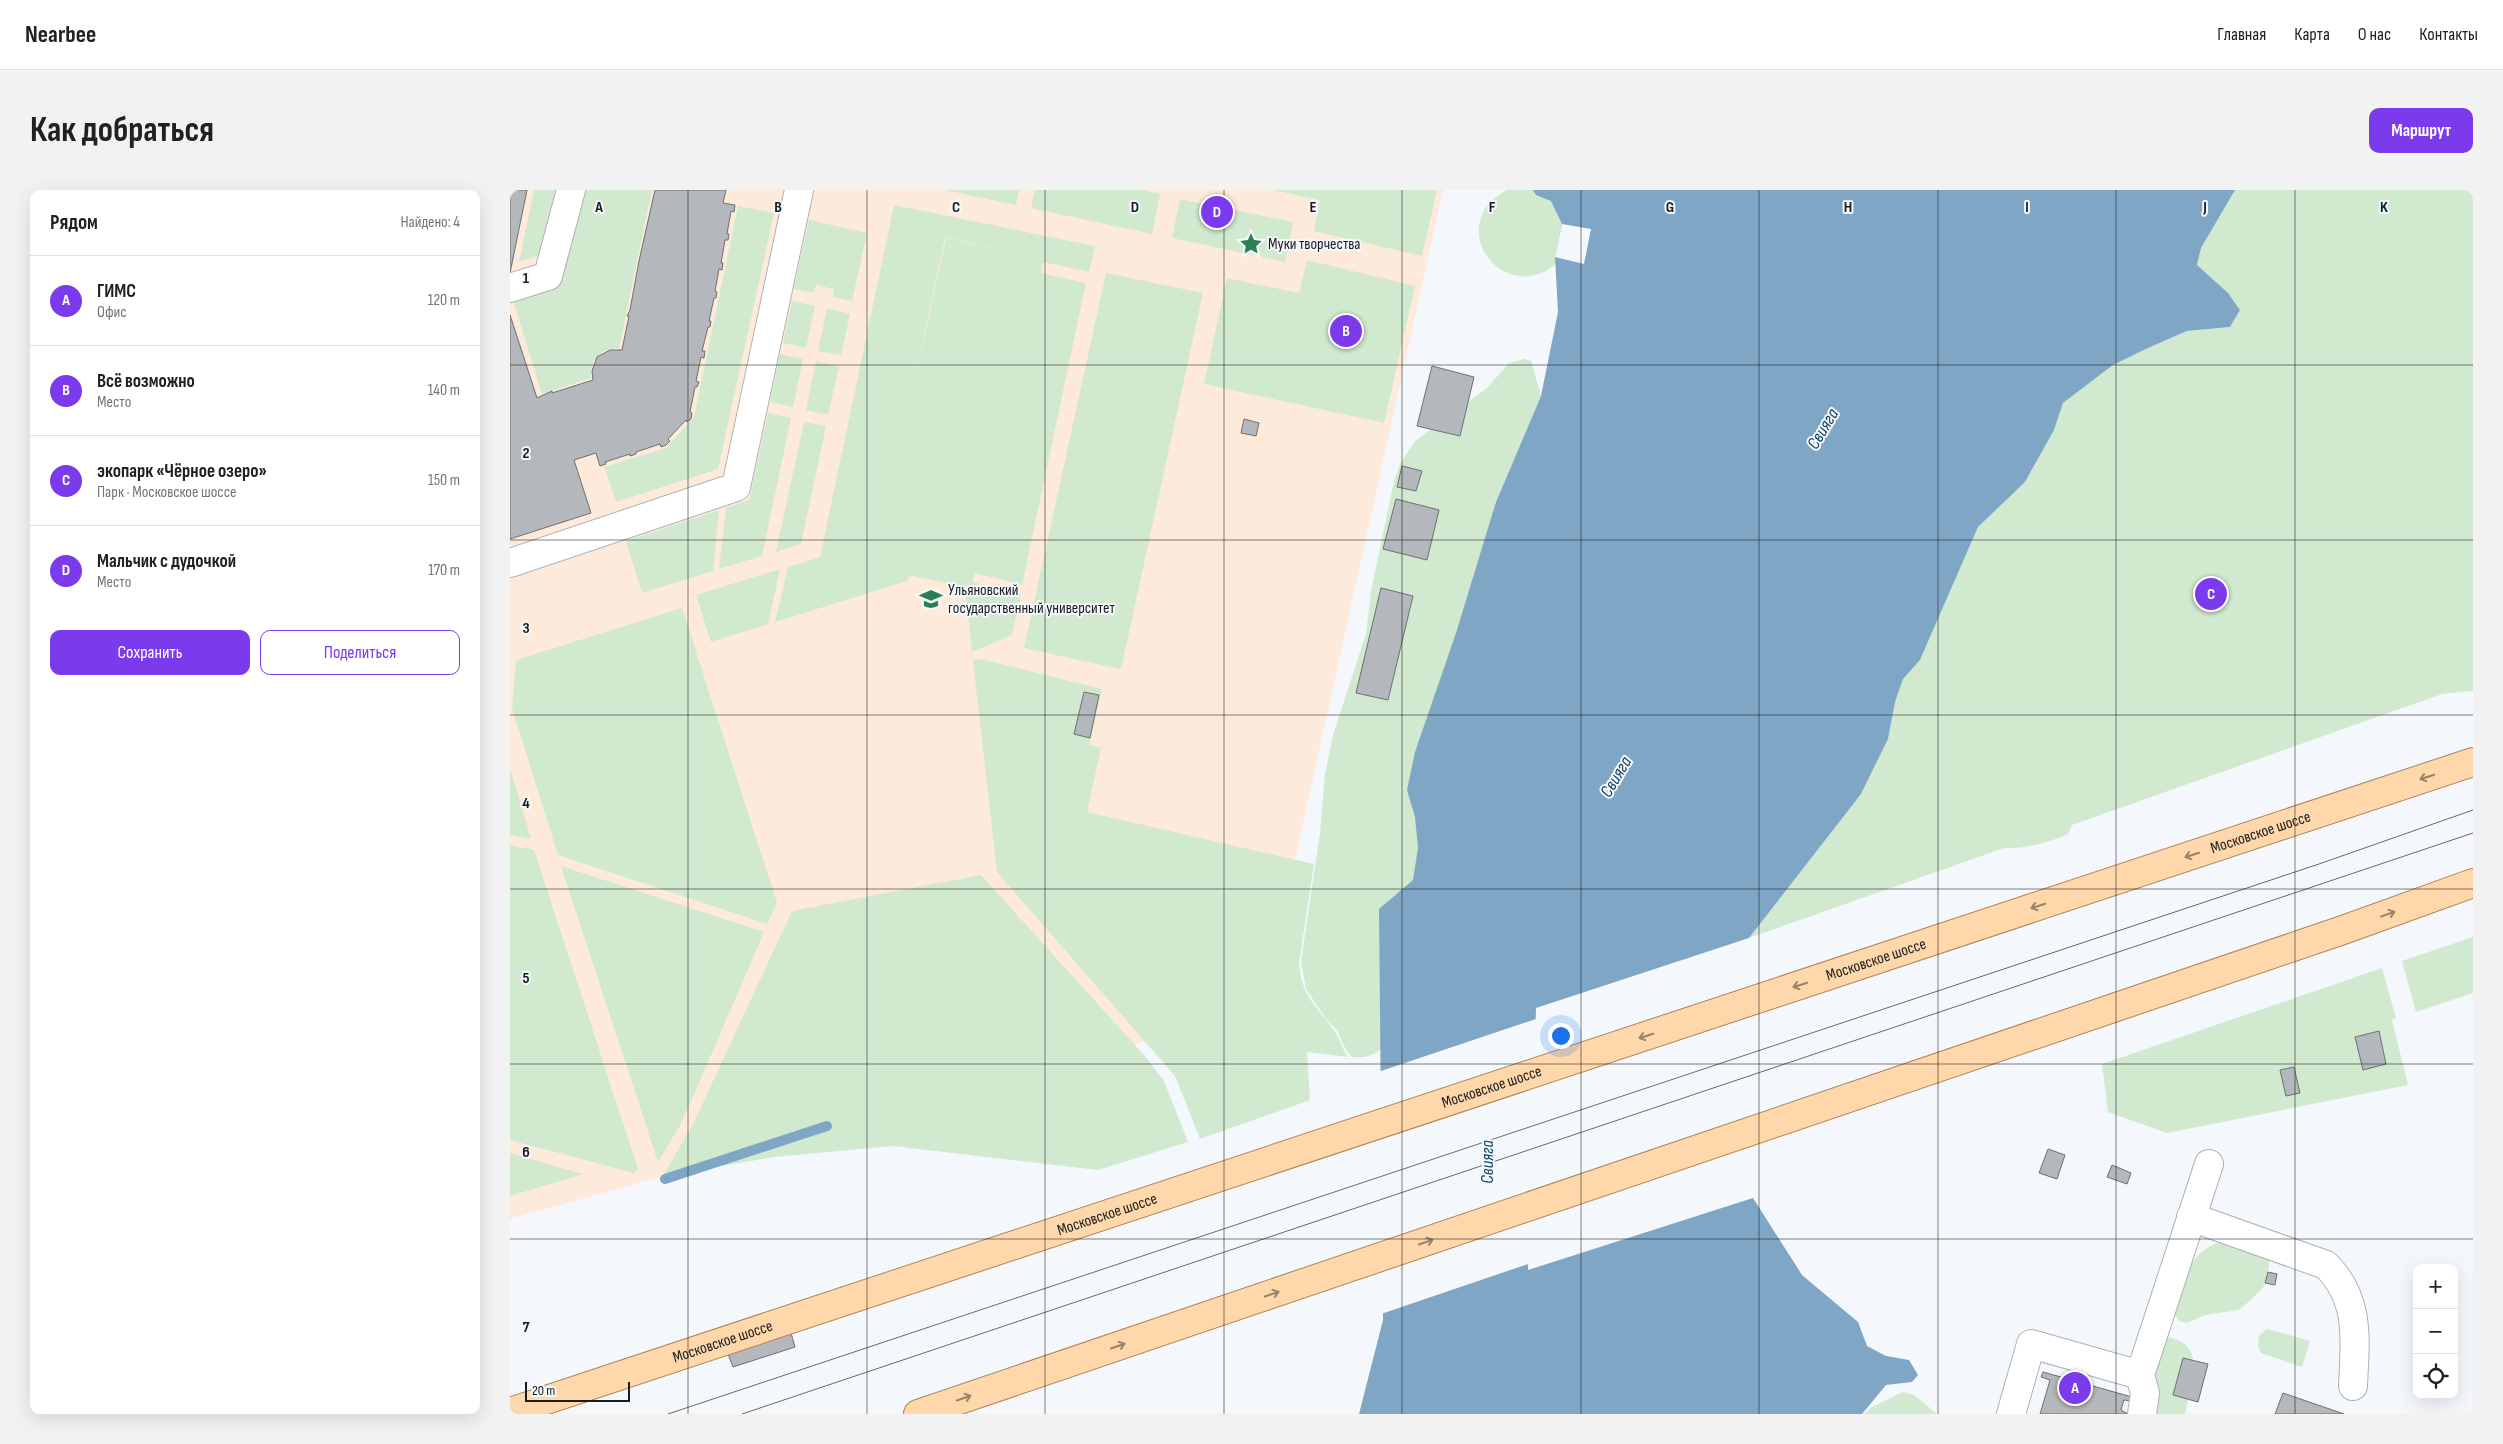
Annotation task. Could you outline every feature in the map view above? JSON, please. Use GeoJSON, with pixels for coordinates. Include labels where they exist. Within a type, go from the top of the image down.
{"type":"FeatureCollection","features":[{"type":"Feature","properties":{"kind":"main road","name":"Московское шоссе"},"geometry":{"type":"LineString","coordinates":[[510,1412],[2473,762]]}},
{"type":"Feature","properties":{"kind":"main road"},"geometry":{"type":"LineString","coordinates":[[918,1414],[2342,930],[2473,883]]}},
{"type":"Feature","properties":{"kind":"lane"},"geometry":{"type":"LineString","coordinates":[[510,288],[548,276],[570,190]]}},
{"type":"Feature","properties":{"kind":"lane"},"geometry":{"type":"LineString","coordinates":[[510,563],[736,487],[799,190]]}},
{"type":"Feature","properties":{"kind":"lane"},"geometry":{"type":"LineString","coordinates":[[2142,1414],[2145,1393],[2140,1374],[2209,1164]]}},
{"type":"Feature","properties":{"kind":"lane"},"geometry":{"type":"LineString","coordinates":[[2191,1217],[2326,1265],[2338,1278],[2355,1324],[2353,1386]]}},
{"type":"Feature","properties":{"kind":"lane"},"geometry":{"type":"LineString","coordinates":[[2011,1414],[2031,1344],[2140,1374]]}},
{"type":"Feature","properties":{"kind":"shaded area","name":"Ульяновский государственный университет"},"geometry":{"type":"Polygon","coordinates":[[[510,190],[1443,190],[1262,1009],[510,1219],[510,190]]]}},
{"type":"Feature","properties":{"kind":"green space"},"geometry":{"type":"Polygon","coordinates":[[[534,190],[562,190],[546,253],[519,262],[534,190]]]}},
{"type":"Feature","properties":{"kind":"green space"},"geometry":{"type":"Polygon","coordinates":[[[581,190],[652,190],[619,348],[606,350],[594,360],[591,378],[542,394],[512,297],[557,283],[581,190]]]}},
{"type":"Feature","properties":{"kind":"green space"},"geometry":{"type":"Polygon","coordinates":[[[945,190],[1019,190],[1016,205],[945,190]]]}},
{"type":"Feature","properties":{"kind":"green space"},"geometry":{"type":"Polygon","coordinates":[[[1035,190],[1141,190],[1160,194],[1152,234],[1031,208],[1035,190]]]}},
{"type":"Feature","properties":{"kind":"green space"},"geometry":{"type":"Polygon","coordinates":[[[1273,190],[1437,190],[1422,256],[1314,231],[1320,200],[1273,190]]]}},
{"type":"Feature","properties":{"kind":"green space"},"geometry":{"type":"Polygon","coordinates":[[[1507,190],[1546,190],[1566,214],[1558,262],[1542,273],[1524,276],[1507,273],[1493,264],[1484,251],[1479,235],[1481,219],[1490,203],[1507,190]]]}},
{"type":"Feature","properties":{"kind":"green space"},"geometry":{"type":"Polygon","coordinates":[[[2235,190],[2473,190],[2473,691],[2442,694],[2072,825],[2068,834],[2052,840],[2037,845],[2004,848],[1749,938],[1861,794],[1888,739],[1895,702],[1903,678],[1920,660],[1978,527],[2025,482],[2054,430],[2063,403],[2113,365],[2148,348],[2187,331],[2230,327],[2240,310],[2234,301],[2194,279],[2201,248],[2235,190]]]}},
{"type":"Feature","properties":{"kind":"green space"},"geometry":{"type":"Polygon","coordinates":[[[1180,199],[1293,222],[1285,262],[1172,238],[1180,199]]]}},
{"type":"Feature","properties":{"kind":"green space"},"geometry":{"type":"Polygon","coordinates":[[[894,205],[1095,246],[1089,272],[1043,262],[1041,273],[1086,283],[1022,585],[975,573],[973,582],[1021,594],[1012,635],[972,652],[965,587],[909,575],[907,581],[775,622],[788,567],[820,557],[894,205]],[[945,237],[904,430],[946,238],[1044,259],[945,237]]]}},
{"type":"Feature","properties":{"kind":"green space"},"geometry":{"type":"Polygon","coordinates":[[[738,206],[774,213],[718,469],[616,502],[604,467],[666,448],[694,417],[738,206]]]}},
{"type":"Feature","properties":{"kind":"green space"},"geometry":{"type":"Polygon","coordinates":[[[809,220],[867,233],[852,301],[833,297],[834,289],[816,285],[813,293],[794,289],[809,220]]]}},
{"type":"Feature","properties":{"kind":"green space"},"geometry":{"type":"Polygon","coordinates":[[[1307,260],[1415,286],[1384,423],[1204,384],[1227,278],[1299,293],[1307,260]]]}},
{"type":"Feature","properties":{"kind":"green space"},"geometry":{"type":"Polygon","coordinates":[[[1106,273],[1203,293],[1121,669],[1024,648],[1106,273]]]}},
{"type":"Feature","properties":{"kind":"green space"},"geometry":{"type":"Polygon","coordinates":[[[792,301],[815,306],[806,348],[783,343],[792,301]]]}},
{"type":"Feature","properties":{"kind":"green space"},"geometry":{"type":"Polygon","coordinates":[[[827,308],[850,314],[841,355],[818,351],[827,308]]]}},
{"type":"Feature","properties":{"kind":"green space"},"geometry":{"type":"Polygon","coordinates":[[[780,354],[803,359],[793,407],[770,402],[780,354]]]}},
{"type":"Feature","properties":{"kind":"green space"},"geometry":{"type":"Polygon","coordinates":[[[1524,359],[1531,361],[1541,396],[1496,502],[1393,1039],[1369,1056],[1352,1057],[1346,1050],[1337,1030],[1326,1019],[1306,989],[1301,962],[1320,833],[1325,774],[1333,735],[1366,634],[1371,591],[1394,481],[1400,464],[1415,441],[1487,388],[1509,363],[1524,359]]]}},
{"type":"Feature","properties":{"kind":"green space"},"geometry":{"type":"Polygon","coordinates":[[[816,361],[839,367],[828,415],[806,410],[816,361]]]}},
{"type":"Feature","properties":{"kind":"green space"},"geometry":{"type":"Polygon","coordinates":[[[768,413],[791,418],[762,556],[719,569],[726,508],[749,500],[768,413]]]}},
{"type":"Feature","properties":{"kind":"green space"},"geometry":{"type":"Polygon","coordinates":[[[804,422],[826,426],[801,544],[776,552],[804,422]]]}},
{"type":"Feature","properties":{"kind":"green space"},"geometry":{"type":"Polygon","coordinates":[[[719,510],[713,571],[642,593],[626,541],[719,510]]]}},
{"type":"Feature","properties":{"kind":"green space"},"geometry":{"type":"Polygon","coordinates":[[[780,569],[768,624],[711,642],[696,595],[780,569]]]}},
{"type":"Feature","properties":{"kind":"green space"},"geometry":{"type":"Polygon","coordinates":[[[682,608],[777,903],[767,924],[558,855],[512,708],[516,660],[682,608]]]}},
{"type":"Feature","properties":{"kind":"green space"},"geometry":{"type":"Polygon","coordinates":[[[980,659],[1102,689],[1089,745],[1101,748],[1087,812],[1314,864],[1299,963],[1301,975],[1303,985],[1311,1001],[1337,1035],[1348,1057],[1307,1052],[1310,1100],[1200,1139],[1175,1076],[997,872],[973,661],[980,659]]]}},
{"type":"Feature","properties":{"kind":"green space"},"geometry":{"type":"Polygon","coordinates":[[[510,768],[531,839],[510,835],[510,768]]]}},
{"type":"Feature","properties":{"kind":"green space"},"geometry":{"type":"Polygon","coordinates":[[[510,845],[534,850],[638,1169],[634,1173],[510,1140],[510,845]]]}},
{"type":"Feature","properties":{"kind":"green space"},"geometry":{"type":"Polygon","coordinates":[[[561,866],[764,932],[682,1122],[658,1162],[561,866]]]}},
{"type":"Feature","properties":{"kind":"green space"},"geometry":{"type":"Polygon","coordinates":[[[981,875],[1144,1055],[1164,1081],[1188,1142],[1098,1170],[893,1146],[774,1157],[663,1176],[694,1122],[792,911],[981,875]]]}},
{"type":"Feature","properties":{"kind":"green space"},"geometry":{"type":"Polygon","coordinates":[[[2473,937],[2473,993],[2416,1012],[2402,961],[2473,937]]]}},
{"type":"Feature","properties":{"kind":"green space"},"geometry":{"type":"Polygon","coordinates":[[[2382,968],[2396,1018],[2392,1020],[2408,1085],[2167,1133],[2108,1112],[2102,1064],[2382,968]]]}},
{"type":"Feature","properties":{"kind":"green space"},"geometry":{"type":"Polygon","coordinates":[[[510,1153],[583,1174],[510,1196],[510,1153]]]}},
{"type":"Feature","properties":{"kind":"green space"},"geometry":{"type":"Polygon","coordinates":[[[2217,1243],[2245,1245],[2269,1257],[2269,1267],[2263,1288],[2239,1310],[2205,1315],[2187,1323],[2179,1321],[2173,1312],[2187,1272],[2199,1255],[2217,1243]]]}},
{"type":"Feature","properties":{"kind":"green space"},"geometry":{"type":"Polygon","coordinates":[[[2267,1329],[2310,1341],[2302,1367],[2261,1353],[2258,1345],[2259,1336],[2267,1329]]]}},
{"type":"Feature","properties":{"kind":"green space"},"geometry":{"type":"Polygon","coordinates":[[[2166,1337],[2179,1341],[2188,1347],[2192,1356],[2194,1367],[2193,1379],[2185,1414],[2128,1414],[2166,1337]]]}},
{"type":"Feature","properties":{"kind":"green space"},"geometry":{"type":"Polygon","coordinates":[[[1903,1392],[1914,1395],[1937,1414],[1864,1414],[1870,1408],[1903,1392]]]}},
{"type":"Feature","properties":{"kind":"water","name":"Свияга"},"geometry":{"type":"Polygon","coordinates":[[[1533,190],[2235,190],[2201,248],[2197,265],[2228,293],[2240,310],[2230,327],[2187,331],[2148,348],[2113,365],[2063,403],[2054,430],[2025,482],[1978,527],[1920,660],[1903,679],[1895,702],[1888,739],[1861,794],[1749,938],[1536,1008],[1528,1270],[1753,1198],[1802,1275],[1858,1322],[1867,1346],[1886,1356],[1909,1360],[1918,1375],[1912,1382],[1886,1385],[1862,1414],[1359,1414],[1383,1320],[1379,909],[1413,880],[1418,848],[1415,817],[1407,790],[1415,752],[1456,633],[1496,502],[1541,396],[1558,312],[1555,257],[1562,224],[1551,201],[1536,195],[1533,190]]]}},
{"type":"Feature","properties":{"kind":"pier"},"geometry":{"type":"Polygon","coordinates":[[[1562,224],[1591,229],[1584,264],[1555,257],[1562,224]]]}},
{"type":"Feature","properties":{"kind":"pier"},"geometry":{"type":"Polygon","coordinates":[[[1539,1018],[1531,1263],[1381,1314],[1378,1072],[1539,1018]]]}},
{"type":"Feature","properties":{"kind":"building"},"geometry":{"type":"Polygon","coordinates":[[[510,190],[527,190],[510,273],[510,190]]]}},
{"type":"Feature","properties":{"kind":"building"},"geometry":{"type":"Polygon","coordinates":[[[655,190],[726,190],[723,203],[735,205],[734,212],[731,211],[727,234],[729,234],[728,240],[725,240],[721,263],[723,263],[722,270],[719,269],[715,291],[717,292],[716,298],[714,298],[709,321],[711,321],[710,327],[708,327],[702,351],[705,351],[704,358],[701,357],[696,381],[699,382],[697,387],[695,387],[690,412],[692,413],[691,419],[687,422],[686,420],[668,439],[670,441],[661,447],[660,444],[630,456],[630,454],[605,462],[606,464],[600,466],[596,453],[574,460],[591,513],[510,539],[510,315],[537,398],[552,391],[552,393],[593,380],[592,371],[597,357],[610,350],[622,350],[629,316],[627,316],[630,310],[655,190]]]}},
{"type":"Feature","properties":{"kind":"building"},"geometry":{"type":"Polygon","coordinates":[[[1432,366],[1474,377],[1460,436],[1417,426],[1432,366]]]}},
{"type":"Feature","properties":{"kind":"building"},"geometry":{"type":"Polygon","coordinates":[[[1244,419],[1259,423],[1256,436],[1241,433],[1244,419]]]}},
{"type":"Feature","properties":{"kind":"building"},"geometry":{"type":"Polygon","coordinates":[[[1402,466],[1422,471],[1416,491],[1397,487],[1402,466]]]}},
{"type":"Feature","properties":{"kind":"building"},"geometry":{"type":"Polygon","coordinates":[[[1396,499],[1439,510],[1427,560],[1383,549],[1396,499]]]}},
{"type":"Feature","properties":{"kind":"building"},"geometry":{"type":"Polygon","coordinates":[[[1381,588],[1413,596],[1388,700],[1356,693],[1381,588]]]}},
{"type":"Feature","properties":{"kind":"building"},"geometry":{"type":"Polygon","coordinates":[[[1084,692],[1099,695],[1090,738],[1074,734],[1084,692]]]}},
{"type":"Feature","properties":{"kind":"building"},"geometry":{"type":"Polygon","coordinates":[[[2379,1031],[2386,1064],[2363,1070],[2355,1037],[2379,1031]]]}},
{"type":"Feature","properties":{"kind":"building"},"geometry":{"type":"Polygon","coordinates":[[[2294,1067],[2300,1093],[2286,1096],[2280,1070],[2294,1067]]]}},
{"type":"Feature","properties":{"kind":"building"},"geometry":{"type":"Polygon","coordinates":[[[2048,1149],[2065,1155],[2057,1179],[2039,1173],[2048,1149]]]}},
{"type":"Feature","properties":{"kind":"building"},"geometry":{"type":"Polygon","coordinates":[[[2112,1165],[2131,1173],[2127,1184],[2107,1177],[2112,1165]]]}},
{"type":"Feature","properties":{"kind":"building"},"geometry":{"type":"Polygon","coordinates":[[[2268,1272],[2277,1274],[2275,1285],[2265,1283],[2268,1272]]]}},
{"type":"Feature","properties":{"kind":"building"},"geometry":{"type":"Polygon","coordinates":[[[791,1333],[795,1347],[733,1367],[728,1354],[791,1333]]]}},
{"type":"Feature","properties":{"kind":"building"},"geometry":{"type":"Polygon","coordinates":[[[2183,1358],[2208,1364],[2198,1402],[2173,1395],[2183,1358]]]}},
{"type":"Feature","properties":{"kind":"building"},"geometry":{"type":"Polygon","coordinates":[[[2043,1372],[2132,1397],[2131,1401],[2124,1400],[2121,1410],[2128,1414],[2040,1414],[2050,1380],[2041,1377],[2043,1372]]]}},
{"type":"Feature","properties":{"kind":"building"},"geometry":{"type":"Polygon","coordinates":[[[2283,1393],[2344,1414],[2275,1414],[2283,1393]]]}},
{"type":"Feature","properties":{"kind":"waterway"},"geometry":{"type":"LineString","coordinates":[[665,1179],[827,1126]]}},
{"type":"Feature","properties":{"kind":"tram line"},"geometry":{"type":"LineString","coordinates":[[668,1414],[2319,864],[2473,810]]}},
{"type":"Feature","properties":{"kind":"tram line"},"geometry":{"type":"LineString","coordinates":[[742,1414],[2473,833]]}},
{"type":"Feature","properties":{"kind":"place","name":"Мальчик с дудочкой"},"geometry":{"type":"Point","coordinates":[1217,212]}},
{"type":"Feature","properties":{"kind":"place","name":"Муки творчества"},"geometry":{"type":"Point","coordinates":[1251,244]}},
{"type":"Feature","properties":{"kind":"place","name":"Всё возможно"},"geometry":{"type":"Point","coordinates":[1346,331]}},
{"type":"Feature","properties":{"kind":"place","name":"экопарк «Чёрное озеро»"},"geometry":{"type":"Point","coordinates":[2211,594]}},
{"type":"Feature","properties":{"kind":"place","name":"Ульяновский государственный университет"},"geometry":{"type":"Point","coordinates":[931,599]}},
{"type":"Feature","properties":{"kind":"place","name":"ГИМС"},"geometry":{"type":"Point","coordinates":[2075,1388]}}]}
